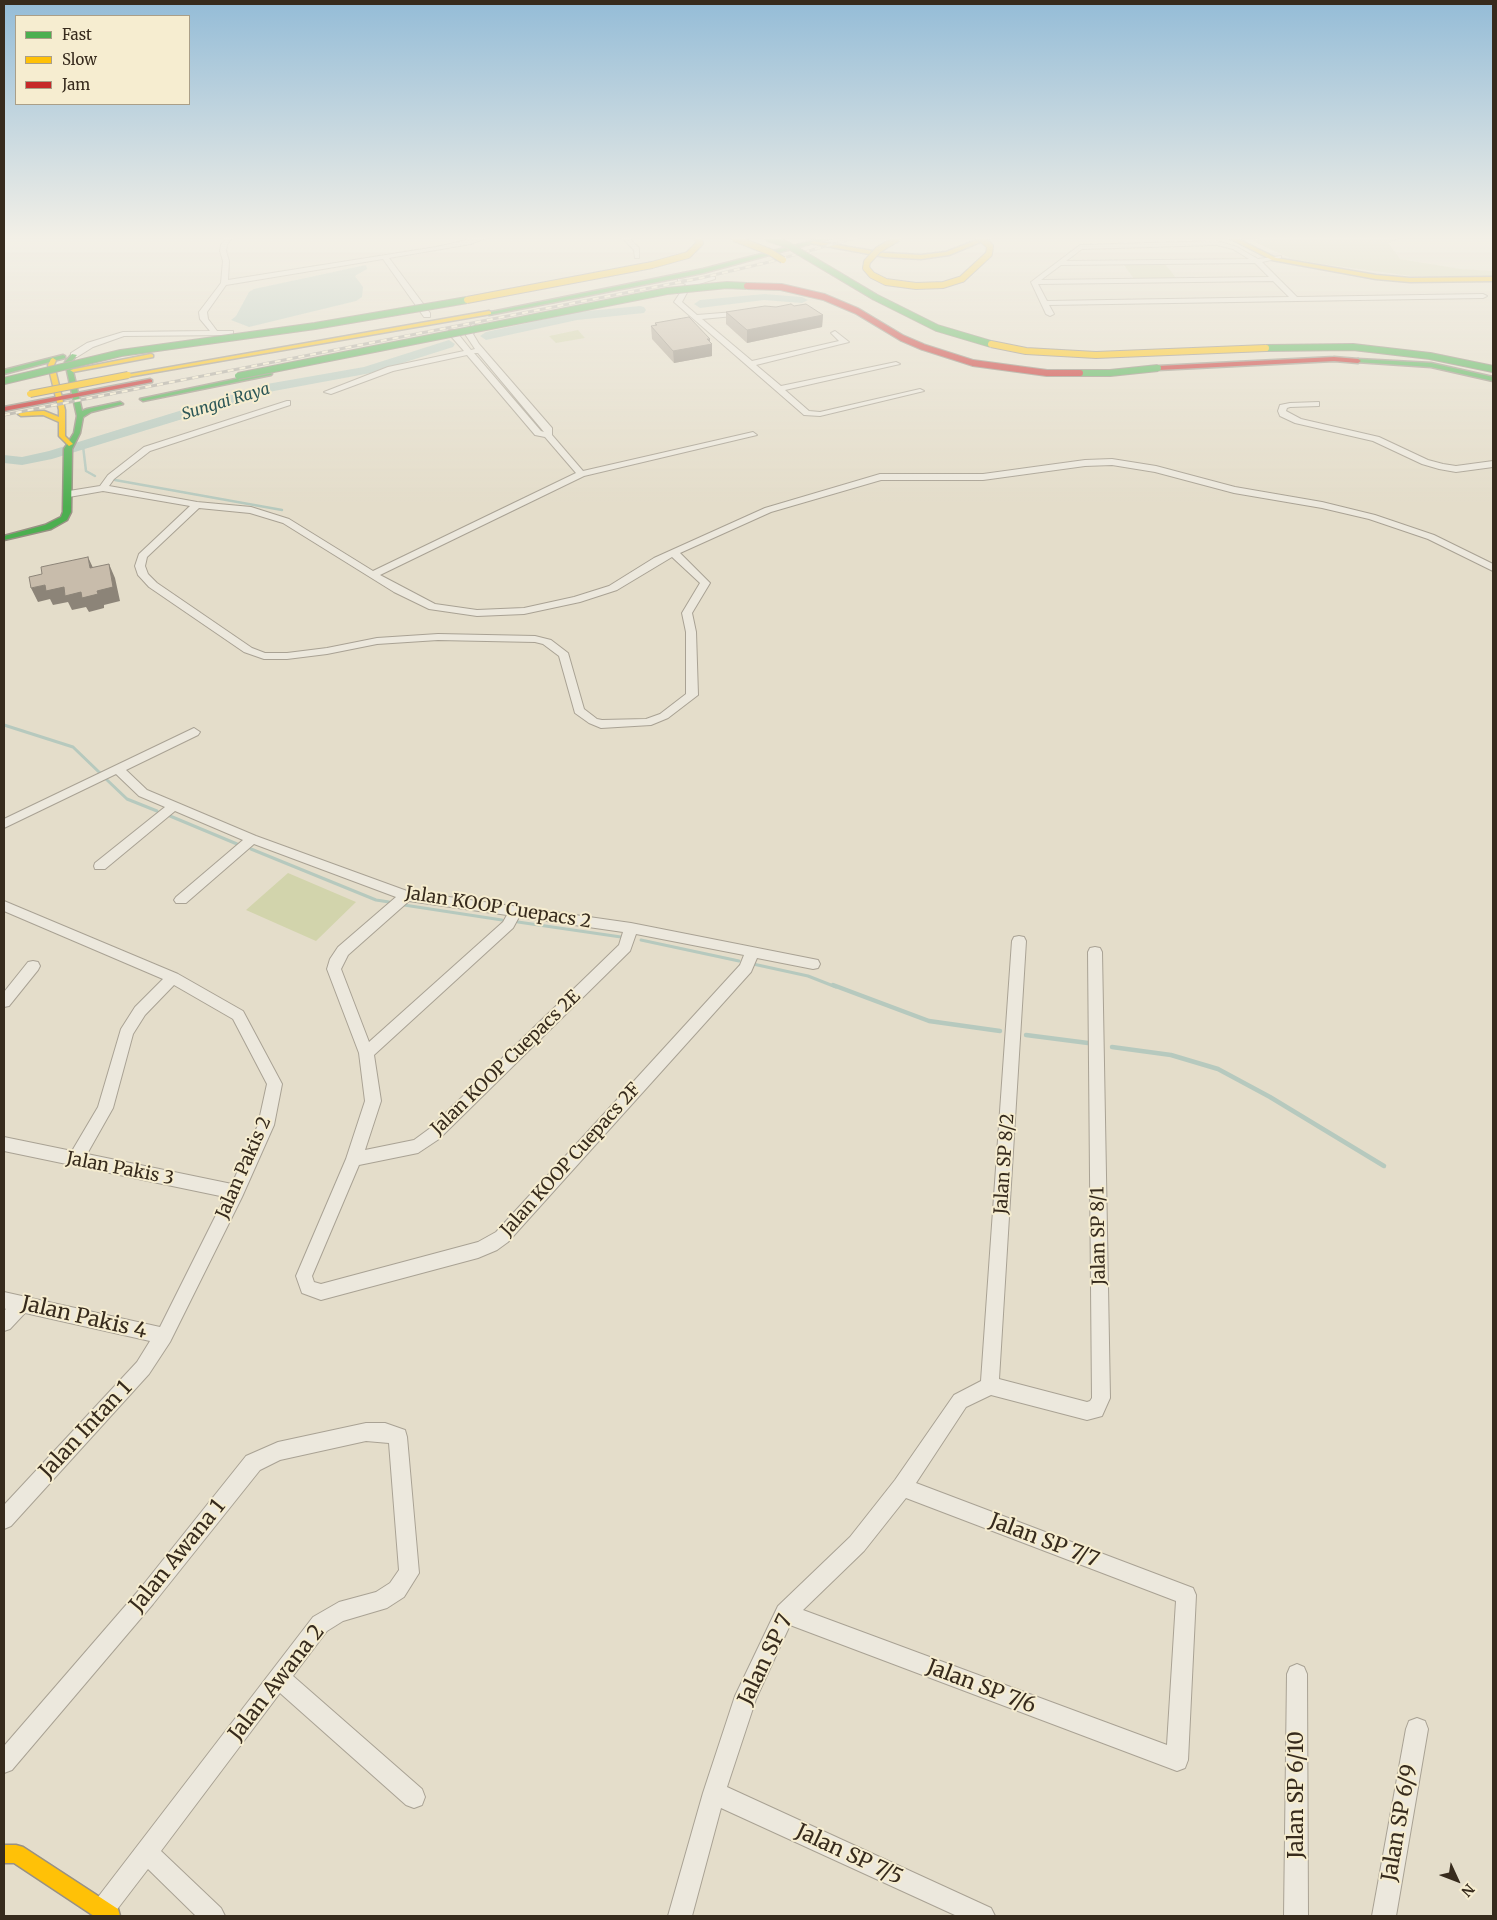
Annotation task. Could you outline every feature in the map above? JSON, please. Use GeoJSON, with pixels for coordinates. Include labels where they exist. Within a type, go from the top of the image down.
{"type":"FeatureCollection","features":[{"type":"Feature","properties":{"kind":"main road"},"geometry":{"type":"LineString","coordinates":[[4,382],[121,353],[302,328]]}},
{"type":"Feature","properties":{"kind":"main road"},"geometry":{"type":"LineString","coordinates":[[4,382],[53,367],[74,355],[206,347],[347,328]]}},
{"type":"Feature","properties":{"kind":"main road"},"geometry":{"type":"LineString","coordinates":[[4,396],[359,328]]}},
{"type":"Feature","properties":{"kind":"main road"},"geometry":{"type":"LineString","coordinates":[[375,337],[411,328]]}},
{"type":"Feature","properties":{"kind":"main road"},"geometry":{"type":"LineString","coordinates":[[4,396],[30,394],[124,373],[411,328]]}},
{"type":"Feature","properties":{"kind":"main road"},"geometry":{"type":"LineString","coordinates":[[4,376],[36,368],[53,367],[70,370],[124,373],[375,337],[452,332],[470,328]]}},
{"type":"Feature","properties":{"kind":"main road"},"geometry":{"type":"LineString","coordinates":[[4,418],[28,413],[63,416],[201,383],[481,328]]}},
{"type":"Feature","properties":{"kind":"main road"},"geometry":{"type":"LineString","coordinates":[[882,328],[923,347],[974,363],[1047,373],[1110,373],[1158,368]]}},
{"type":"Feature","properties":{"kind":"main road"},"geometry":{"type":"LineString","coordinates":[[896,328],[928,342],[979,358],[1043,368],[1104,370],[1334,359],[1431,365]]}},
{"type":"Feature","properties":{"kind":"main road"},"geometry":{"type":"LineString","coordinates":[[912,328],[984,352],[1043,361],[1105,364],[1326,354],[1385,357],[1493,379]]}},
{"type":"Feature","properties":{"kind":"main road"},"geometry":{"type":"LineString","coordinates":[[937,328],[989,344],[1026,351],[1062,354],[1130,354],[1312,346],[1430,356],[1493,369]]}},
{"type":"Feature","properties":{"kind":"main road"},"geometry":{"type":"LineString","coordinates":[[79,412],[134,398],[433,341],[452,332]]}},
{"type":"Feature","properties":{"kind":"main road"},"geometry":{"type":"LineString","coordinates":[[4,409],[76,395],[124,373],[206,347]]}},
{"type":"Feature","properties":{"kind":"main road"},"geometry":{"type":"LineString","coordinates":[[68,450],[77,433],[79,412],[68,362],[74,355]]}},
{"type":"Feature","properties":{"kind":"main road"},"geometry":{"type":"LineString","coordinates":[[4,372],[53,367]]}},
{"type":"Feature","properties":{"kind":"main road"},"geometry":{"type":"LineString","coordinates":[[4,538],[36,531],[57,523],[64,518],[67,512],[69,494],[68,450],[62,436],[63,416],[53,367]]}},
{"type":"Feature","properties":{"kind":"main road"},"geometry":{"type":"LineString","coordinates":[[4,1854],[16,1854],[107,1913]]}},
{"type":"Feature","properties":{"kind":"street"},"geometry":{"type":"LineString","coordinates":[[211,328],[215,333]]}},
{"type":"Feature","properties":{"kind":"street"},"geometry":{"type":"LineString","coordinates":[[74,355],[90,344],[123,334],[237,333],[286,328]]}},
{"type":"Feature","properties":{"kind":"street"},"geometry":{"type":"LineString","coordinates":[[475,328],[469,334],[480,350],[549,430],[548,435]]}},
{"type":"Feature","properties":{"kind":"street"},"geometry":{"type":"LineString","coordinates":[[709,328],[778,389],[802,409],[813,415],[920,391]]}},
{"type":"Feature","properties":{"kind":"street"},"geometry":{"type":"LineString","coordinates":[[452,332],[538,433],[548,435],[581,474]]}},
{"type":"Feature","properties":{"kind":"street"},"geometry":{"type":"LineString","coordinates":[[750,364],[845,342],[835,333]]}},
{"type":"Feature","properties":{"kind":"street"},"geometry":{"type":"LineString","coordinates":[[328,392],[391,369],[480,350]]}},
{"type":"Feature","properties":{"kind":"street"},"geometry":{"type":"LineString","coordinates":[[778,389],[896,364]]}},
{"type":"Feature","properties":{"kind":"street"},"geometry":{"type":"LineString","coordinates":[[103,488],[111,476],[147,449],[287,403]]}},
{"type":"Feature","properties":{"kind":"street"},"geometry":{"type":"LineString","coordinates":[[1316,404],[1290,405],[1283,407],[1282,411],[1288,417],[1298,421],[1376,439],[1425,462],[1442,467],[1456,469],[1493,464]]}},
{"type":"Feature","properties":{"kind":"street"},"geometry":{"type":"LineString","coordinates":[[374,574],[581,474],[753,435]]}},
{"type":"Feature","properties":{"kind":"street"},"geometry":{"type":"LineString","coordinates":[[69,494],[103,488],[197,505],[251,510],[286,521],[398,590],[433,607],[477,613],[524,611],[576,600],[613,588],[656,560],[768,510],[880,477],[982,477],[1085,463],[1112,462],[1156,469],[1234,490],[1358,513],[1431,537],[1493,568]]}},
{"type":"Feature","properties":{"kind":"street"},"geometry":{"type":"LineString","coordinates":[[197,505],[142,556],[140,566],[143,575],[153,585],[248,650],[264,656],[287,656],[327,651],[377,641],[438,637],[535,639],[547,642],[564,654],[579,711],[601,724],[647,722],[664,716],[692,695],[691,632],[687,613],[705,582],[674,553]]}},
{"type":"Feature","properties":{"kind":"street"},"geometry":{"type":"LineString","coordinates":[[4,824],[194,732]]}},
{"type":"Feature","properties":{"kind":"street","name":"Jalan KOOP Cuepacs 2"},"geometry":{"type":"LineString","coordinates":[[118,769],[143,793],[252,839],[406,896],[631,928],[813,964]]}},
{"type":"Feature","properties":{"kind":"street"},"geometry":{"type":"LineString","coordinates":[[100,866],[174,806]]}},
{"type":"Feature","properties":{"kind":"street"},"geometry":{"type":"LineString","coordinates":[[181,900],[252,839]]}},
{"type":"Feature","properties":{"kind":"street"},"geometry":{"type":"LineString","coordinates":[[354,1159],[373,1101],[366,1053],[334,969],[337,959],[343,951],[406,896]]}},
{"type":"Feature","properties":{"kind":"street","name":"Jalan Pakis 2"},"geometry":{"type":"LineString","coordinates":[[4,906],[173,978],[238,1015],[275,1084],[266,1125],[236,1192],[164,1336]]}},
{"type":"Feature","properties":{"kind":"street"},"geometry":{"type":"LineString","coordinates":[[366,1053],[508,925],[516,911]]}},
{"type":"Feature","properties":{"kind":"street","name":"Jalan KOOP Cuepacs 2E"},"geometry":{"type":"LineString","coordinates":[[354,1159],[418,1146],[434,1134],[625,947],[631,928]]}},
{"type":"Feature","properties":{"kind":"street","name":"Jalan SP 8/2"},"geometry":{"type":"LineString","coordinates":[[990,1386],[1019,941]]}},
{"type":"Feature","properties":{"kind":"street","name":"Jalan KOOP Cuepacs 2F"},"geometry":{"type":"LineString","coordinates":[[354,1159],[304,1276],[308,1288],[321,1292],[491,1245],[502,1237],[746,968],[752,952]]}},
{"type":"Feature","properties":{"kind":"street","name":"Jalan SP 8/1"},"geometry":{"type":"LineString","coordinates":[[990,1386],[1087,1411],[1096,1410],[1101,1398],[1095,952]]}},
{"type":"Feature","properties":{"kind":"street"},"geometry":{"type":"LineString","coordinates":[[4,1002],[33,966]]}},
{"type":"Feature","properties":{"kind":"street"},"geometry":{"type":"LineString","coordinates":[[75,1160],[105,1108],[126,1033],[140,1012],[173,978]]}},
{"type":"Feature","properties":{"kind":"street","name":"Jalan Pakis 3"},"geometry":{"type":"LineString","coordinates":[[4,1144],[236,1192]]}},
{"type":"Feature","properties":{"kind":"street","name":"Jalan Pakis 4"},"geometry":{"type":"LineString","coordinates":[[4,1300],[164,1336]]}},
{"type":"Feature","properties":{"kind":"street"},"geometry":{"type":"LineString","coordinates":[[4,1323],[22,1304]]}},
{"type":"Feature","properties":{"kind":"street","name":"Jalan Intan 1"},"geometry":{"type":"LineString","coordinates":[[4,1519],[143,1368],[164,1336]]}},
{"type":"Feature","properties":{"kind":"street","name":"Jalan SP 7"},"geometry":{"type":"LineString","coordinates":[[680,1916],[714,1793],[746,1696],[785,1613],[857,1544],[902,1487],[960,1401],[990,1386]]}},
{"type":"Feature","properties":{"kind":"street","name":"Jalan Awana 1"},"geometry":{"type":"LineString","coordinates":[[4,1762],[146,1597],[253,1463],[278,1451],[366,1432],[385,1432],[398,1437]]}},
{"type":"Feature","properties":{"kind":"street","name":"Jalan Awana 2"},"geometry":{"type":"LineString","coordinates":[[107,1913],[146,1852],[320,1624],[338,1612],[380,1601],[398,1590],[409,1573],[398,1437]]}},
{"type":"Feature","properties":{"kind":"street","name":"Jalan SP 7/7"},"geometry":{"type":"LineString","coordinates":[[902,1487],[1186,1595],[1177,1760]]}},
{"type":"Feature","properties":{"kind":"street","name":"Jalan SP 7/6"},"geometry":{"type":"LineString","coordinates":[[785,1613],[1177,1760]]}},
{"type":"Feature","properties":{"kind":"street","name":"Jalan SP 6/10"},"geometry":{"type":"LineString","coordinates":[[1296,1916],[1297,1674]]}},
{"type":"Feature","properties":{"kind":"street"},"geometry":{"type":"LineString","coordinates":[[279,1678],[414,1797]]}},
{"type":"Feature","properties":{"kind":"street","name":"Jalan SP 6/9"},"geometry":{"type":"LineString","coordinates":[[1384,1916],[1417,1729]]}},
{"type":"Feature","properties":{"kind":"street","name":"Jalan SP 7/5"},"geometry":{"type":"LineString","coordinates":[[714,1793],[983,1916]]}},
{"type":"Feature","properties":{"kind":"street"},"geometry":{"type":"LineString","coordinates":[[146,1852],[213,1916]]}},
{"type":"Feature","properties":{"kind":"green space"},"geometry":{"type":"Polygon","coordinates":[[[578,330],[585,338],[556,343],[549,336],[578,330]]]}},
{"type":"Feature","properties":{"kind":"green space"},"geometry":{"type":"Polygon","coordinates":[[[288,873],[356,902],[316,941],[246,910],[288,873]]]}},
{"type":"Feature","properties":{"kind":"building"},"geometry":{"type":"Polygon","coordinates":[[[652,328],[699,328],[710,339],[707,339],[712,344],[673,351],[652,328]]]}},
{"type":"Feature","properties":{"kind":"building"},"geometry":{"type":"Polygon","coordinates":[[[744,328],[759,328],[747,330],[744,328]]]}},
{"type":"Feature","properties":{"kind":"building"},"geometry":{"type":"Polygon","coordinates":[[[88,557],[90,568],[109,564],[113,587],[97,591],[98,594],[82,598],[81,592],[65,596],[64,587],[46,591],[45,585],[31,588],[29,577],[42,574],[41,567],[88,557]]]}},
{"type":"Feature","properties":{"kind":"waterway","name":"Sungai Raya"},"geometry":{"type":"LineString","coordinates":[[486,336],[524,328]]}},
{"type":"Feature","properties":{"kind":"waterway","name":"Sungai Raya"},"geometry":{"type":"LineString","coordinates":[[4,459],[22,461],[52,455],[272,387],[366,370],[449,344]]}},
{"type":"Feature","properties":{"kind":"waterway"},"geometry":{"type":"LineString","coordinates":[[83,446],[86,471],[95,476]]}},
{"type":"Feature","properties":{"kind":"waterway"},"geometry":{"type":"LineString","coordinates":[[115,480],[282,510]]}},
{"type":"Feature","properties":{"kind":"waterway"},"geometry":{"type":"LineString","coordinates":[[4,725],[73,747],[100,773]]}},
{"type":"Feature","properties":{"kind":"waterway"},"geometry":{"type":"LineString","coordinates":[[106,779],[127,799],[157,811]]}},
{"type":"Feature","properties":{"kind":"waterway"},"geometry":{"type":"LineString","coordinates":[[170,816],[237,844]]}},
{"type":"Feature","properties":{"kind":"waterway"},"geometry":{"type":"LineString","coordinates":[[251,849],[376,900],[389,902]]}},
{"type":"Feature","properties":{"kind":"waterway"},"geometry":{"type":"LineString","coordinates":[[404,905],[502,920]]}},
{"type":"Feature","properties":{"kind":"waterway"},"geometry":{"type":"LineString","coordinates":[[518,922],[621,937]]}},
{"type":"Feature","properties":{"kind":"waterway"},"geometry":{"type":"LineString","coordinates":[[641,940],[739,961]]}},
{"type":"Feature","properties":{"kind":"waterway"},"geometry":{"type":"LineString","coordinates":[[753,964],[808,976],[836,987]]}},
{"type":"Feature","properties":{"kind":"waterway"},"geometry":{"type":"LineString","coordinates":[[833,985],[929,1021],[1000,1031]]}},
{"type":"Feature","properties":{"kind":"waterway"},"geometry":{"type":"LineString","coordinates":[[1026,1035],[1088,1043]]}},
{"type":"Feature","properties":{"kind":"waterway"},"geometry":{"type":"LineString","coordinates":[[1112,1047],[1171,1055],[1218,1069],[1270,1097],[1384,1166]]}},
{"type":"Feature","properties":{"kind":"railway"},"geometry":{"type":"LineString","coordinates":[[4,415],[449,328]]}},
{"type":"Feature","properties":{"kind":"traffic: fast"},"geometry":{"type":"LineString","coordinates":[[4,381],[121,353],[304,328]]}},
{"type":"Feature","properties":{"kind":"traffic: fast"},"geometry":{"type":"LineString","coordinates":[[238,376],[482,328]]}},
{"type":"Feature","properties":{"kind":"traffic: fast"},"geometry":{"type":"LineString","coordinates":[[936,328],[991,344]]}},
{"type":"Feature","properties":{"kind":"traffic: fast"},"geometry":{"type":"LineString","coordinates":[[1266,348],[1353,347],[1430,356],[1493,369]]}},
{"type":"Feature","properties":{"kind":"traffic: fast"},"geometry":{"type":"LineString","coordinates":[[4,538],[48,527],[64,518],[67,512],[68,449],[77,433],[80,416],[68,362],[74,355]]}},
{"type":"Feature","properties":{"kind":"traffic: fast"},"geometry":{"type":"LineString","coordinates":[[4,372],[63,357]]}},
{"type":"Feature","properties":{"kind":"traffic: fast"},"geometry":{"type":"LineString","coordinates":[[1358,361],[1431,365],[1493,379]]}},
{"type":"Feature","properties":{"kind":"traffic: fast"},"geometry":{"type":"LineString","coordinates":[[1080,373],[1110,373],[1158,368]]}},
{"type":"Feature","properties":{"kind":"traffic: fast"},"geometry":{"type":"LineString","coordinates":[[143,399],[269,374]]}},
{"type":"Feature","properties":{"kind":"traffic: fast"},"geometry":{"type":"LineString","coordinates":[[80,416],[89,410],[120,404]]}},
{"type":"Feature","properties":{"kind":"traffic: slow"},"geometry":{"type":"LineString","coordinates":[[128,375],[404,328]]}},
{"type":"Feature","properties":{"kind":"traffic: slow"},"geometry":{"type":"LineString","coordinates":[[991,344],[1026,351],[1096,355],[1266,348]]}},
{"type":"Feature","properties":{"kind":"traffic: slow"},"geometry":{"type":"LineString","coordinates":[[73,370],[151,356]]}},
{"type":"Feature","properties":{"kind":"traffic: slow"},"geometry":{"type":"LineString","coordinates":[[53,360],[51,365],[62,410],[62,436],[69,444]]}},
{"type":"Feature","properties":{"kind":"traffic: slow"},"geometry":{"type":"LineString","coordinates":[[30,394],[128,375]]}},
{"type":"Feature","properties":{"kind":"traffic: slow"},"geometry":{"type":"LineString","coordinates":[[21,414],[44,413],[63,422]]}},
{"type":"Feature","properties":{"kind":"traffic: slow"},"geometry":{"type":"LineString","coordinates":[[4,1854],[16,1854],[111,1916]]}},
{"type":"Feature","properties":{"kind":"traffic: jam"},"geometry":{"type":"LineString","coordinates":[[885,328],[923,347],[973,363],[1047,373],[1080,373]]}},
{"type":"Feature","properties":{"kind":"traffic: jam"},"geometry":{"type":"LineString","coordinates":[[1158,368],[1334,359],[1358,361]]}},
{"type":"Feature","properties":{"kind":"traffic: jam"},"geometry":{"type":"LineString","coordinates":[[4,409],[150,381]]}}]}
